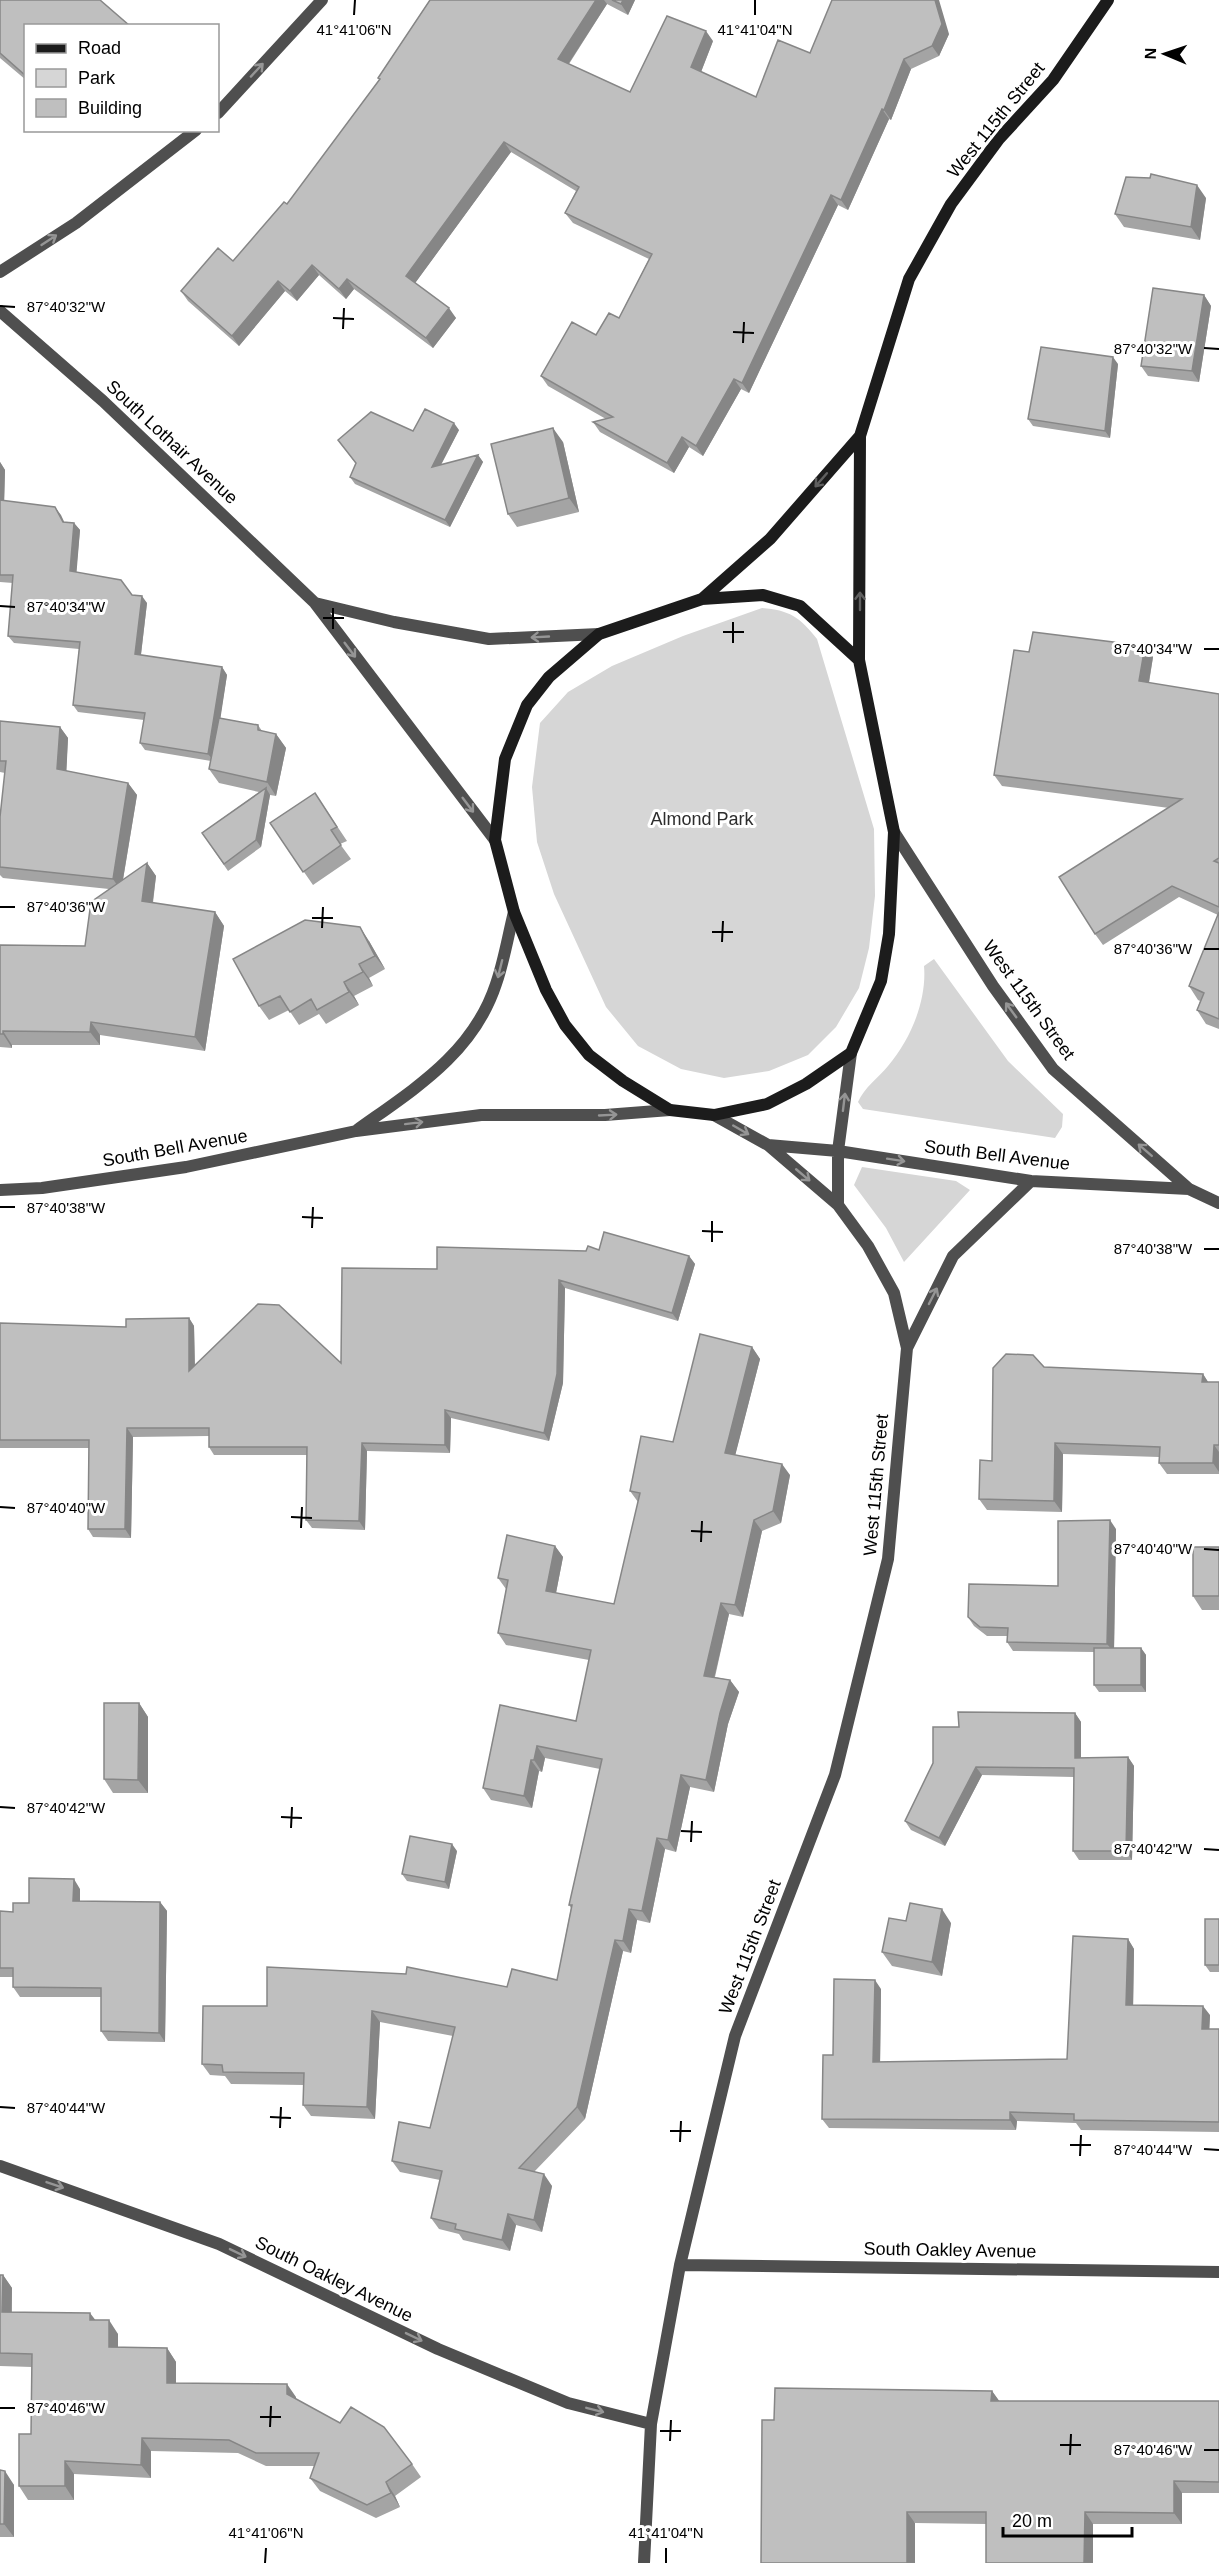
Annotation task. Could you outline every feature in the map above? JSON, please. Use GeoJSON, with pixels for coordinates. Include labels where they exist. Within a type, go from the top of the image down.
{"type":"FeatureCollection","features":[{"type":"Feature","properties":{"kind":"street"},"geometry":{"type":"LineString","coordinates":[[219,112],[322,0]]}},
{"type":"Feature","properties":{"kind":"street","name":"West 115th Street"},"geometry":{"type":"LineString","coordinates":[[851,1053],[881,981],[889,934],[894,832],[859,660],[860,436],[909,279],[951,204],[999,139],[1053,80],[1108,0]]}},
{"type":"Feature","properties":{"kind":"street"},"geometry":{"type":"LineString","coordinates":[[0,272],[76,223],[193,132]]}},
{"type":"Feature","properties":{"kind":"street","name":"South Lothair Avenue"},"geometry":{"type":"LineString","coordinates":[[0,311],[103,401],[315,603],[495,840]]}},
{"type":"Feature","properties":{"kind":"street","name":"West 115th Street"},"geometry":{"type":"LineString","coordinates":[[702,598],[770,539],[860,436]]}},
{"type":"Feature","properties":{"kind":"street"},"geometry":{"type":"LineString","coordinates":[[315,603],[394,622],[489,639],[598,634],[702,598],[763,595],[800,606],[859,660]]}},
{"type":"Feature","properties":{"kind":"street"},"geometry":{"type":"LineString","coordinates":[[598,634],[549,677],[527,705],[506,759],[495,840],[514,912],[546,990],[565,1025],[589,1055],[622,1081],[670,1110],[714,1115],[767,1104],[806,1084],[851,1053]]}},
{"type":"Feature","properties":{"kind":"street","name":"West 115th Street"},"geometry":{"type":"LineString","coordinates":[[894,832],[993,986],[1053,1069],[1189,1189]]}},
{"type":"Feature","properties":{"kind":"street","name":"South Bell Avenue"},"geometry":{"type":"LineString","coordinates":[[356,1131],[425,1082],[453,1058],[471,1035],[496,985],[514,912]]}},
{"type":"Feature","properties":{"kind":"street"},"geometry":{"type":"LineString","coordinates":[[838,1205],[838,1151],[851,1053]]}},
{"type":"Feature","properties":{"kind":"street","name":"South Bell Avenue"},"geometry":{"type":"LineString","coordinates":[[0,1190],[42,1188],[186,1167],[356,1131],[481,1115],[606,1115],[670,1110]]}},
{"type":"Feature","properties":{"kind":"street","name":"South Bell Avenue"},"geometry":{"type":"LineString","coordinates":[[714,1115],[768,1145],[838,1205]]}},
{"type":"Feature","properties":{"kind":"street","name":"South Bell Avenue"},"geometry":{"type":"LineString","coordinates":[[768,1145],[838,1151],[1031,1181],[1189,1189],[1219,1203]]}},
{"type":"Feature","properties":{"kind":"street","name":"West 115th Street"},"geometry":{"type":"LineString","coordinates":[[907,1348],[953,1256],[1031,1181]]}},
{"type":"Feature","properties":{"kind":"street","name":"West 115th Street"},"geometry":{"type":"LineString","coordinates":[[644,2563],[651,2424],[680,2265],[735,2036],[835,1774],[888,1559],[907,1348],[894,1293],[868,1246],[838,1205]]}},
{"type":"Feature","properties":{"kind":"street","name":"South Oakley Avenue"},"geometry":{"type":"LineString","coordinates":[[0,2166],[219,2244],[438,2349],[568,2403],[651,2424]]}},
{"type":"Feature","properties":{"kind":"street","name":"South Oakley Avenue"},"geometry":{"type":"LineString","coordinates":[[680,2265],[1219,2272]]}},
{"type":"Feature","properties":{"kind":"green space","name":"Almond Park"},"geometry":{"type":"Polygon","coordinates":[[[762,608],[793,616],[805,625],[817,639],[874,829],[875,896],[869,948],[859,988],[836,1027],[808,1055],[769,1071],[724,1078],[681,1069],[638,1046],[606,1007],[554,894],[537,842],[532,787],[540,723],[568,692],[612,666],[683,636],[762,608]]]}},
{"type":"Feature","properties":{"kind":"green space"},"geometry":{"type":"Polygon","coordinates":[[[934,959],[1008,1061],[1063,1114],[1062,1127],[1055,1138],[863,1109],[858,1102],[904,1044],[920,1005],[924,966],[934,959]]]}},
{"type":"Feature","properties":{"kind":"green space"},"geometry":{"type":"Polygon","coordinates":[[[862,1167],[956,1181],[970,1190],[904,1262],[886,1228],[854,1185],[862,1167]]]}},
{"type":"Feature","properties":{"kind":"building"},"geometry":{"type":"Polygon","coordinates":[[[0,0],[100,0],[128,24],[24,24],[24,74],[0,53],[0,0]]]}},
{"type":"Feature","properties":{"kind":"building"},"geometry":{"type":"Polygon","coordinates":[[[430,0],[596,0],[558,59],[630,92],[667,16],[706,31],[691,67],[756,97],[778,40],[810,53],[832,0],[935,0],[942,24],[932,46],[904,59],[884,110],[882,109],[841,200],[831,195],[742,383],[734,379],[696,446],[682,437],[667,463],[593,422],[613,417],[541,376],[572,322],[596,335],[609,313],[619,318],[652,254],[565,213],[579,187],[504,142],[406,276],[449,308],[426,338],[347,279],[339,289],[312,265],[290,291],[278,281],[232,336],[181,291],[218,248],[233,261],[284,202],[287,204],[380,79],[378,78],[430,0]]]}},
{"type":"Feature","properties":{"kind":"building"},"geometry":{"type":"Polygon","coordinates":[[[1151,174],[1197,185],[1191,227],[1115,214],[1126,177],[1150,178],[1151,174]]]}},
{"type":"Feature","properties":{"kind":"building"},"geometry":{"type":"Polygon","coordinates":[[[1153,288],[1204,295],[1192,371],[1141,366],[1153,288]]]}},
{"type":"Feature","properties":{"kind":"building"},"geometry":{"type":"Polygon","coordinates":[[[1041,347],[1113,357],[1105,431],[1028,419],[1041,347]]]}},
{"type":"Feature","properties":{"kind":"building"},"geometry":{"type":"Polygon","coordinates":[[[425,409],[454,423],[432,467],[478,455],[445,520],[350,477],[356,463],[338,440],[371,412],[413,431],[425,409]]]}},
{"type":"Feature","properties":{"kind":"building"},"geometry":{"type":"Polygon","coordinates":[[[553,428],[569,498],[508,514],[491,444],[553,428]]]}},
{"type":"Feature","properties":{"kind":"building"},"geometry":{"type":"Polygon","coordinates":[[[0,500],[55,507],[63,522],[74,523],[70,571],[121,580],[132,595],[142,596],[135,654],[222,667],[208,754],[140,743],[145,713],[73,705],[80,642],[8,636],[13,575],[0,575],[0,500]]]}},
{"type":"Feature","properties":{"kind":"building"},"geometry":{"type":"Polygon","coordinates":[[[1033,632],[1145,646],[1139,681],[1219,694],[1219,858],[1214,861],[1219,863],[1219,907],[1172,886],[1095,934],[1059,877],[1182,799],[994,775],[1014,650],[1029,652],[1033,632]]]}},
{"type":"Feature","properties":{"kind":"building"},"geometry":{"type":"Polygon","coordinates":[[[219,718],[258,725],[258,730],[276,734],[267,782],[209,769],[219,718]]]}},
{"type":"Feature","properties":{"kind":"building"},"geometry":{"type":"Polygon","coordinates":[[[0,721],[60,727],[57,769],[128,783],[113,879],[0,867],[0,817],[6,761],[0,761],[0,721]]]}},
{"type":"Feature","properties":{"kind":"building"},"geometry":{"type":"Polygon","coordinates":[[[266,788],[256,840],[224,864],[202,833],[266,788]]]}},
{"type":"Feature","properties":{"kind":"building"},"geometry":{"type":"Polygon","coordinates":[[[315,793],[337,827],[331,830],[341,845],[303,872],[270,823],[315,793]]]}},
{"type":"Feature","properties":{"kind":"building"},"geometry":{"type":"Polygon","coordinates":[[[147,863],[142,901],[215,912],[195,1037],[91,1022],[90,1032],[3,1031],[3,1034],[0,1034],[0,945],[85,946],[91,902],[147,863]]]}},
{"type":"Feature","properties":{"kind":"building"},"geometry":{"type":"Polygon","coordinates":[[[1219,912],[1219,1019],[1197,1010],[1204,993],[1189,986],[1219,912]]]}},
{"type":"Feature","properties":{"kind":"building"},"geometry":{"type":"Polygon","coordinates":[[[305,920],[360,927],[375,956],[359,964],[363,972],[344,982],[349,992],[317,1010],[311,999],[290,1012],[280,996],[259,1006],[233,959],[305,920]]]}},
{"type":"Feature","properties":{"kind":"building"},"geometry":{"type":"Polygon","coordinates":[[[604,1232],[689,1256],[672,1313],[559,1280],[557,1374],[544,1433],[445,1410],[445,1445],[362,1443],[359,1521],[306,1520],[307,1447],[209,1447],[209,1428],[127,1428],[125,1529],[88,1529],[89,1440],[0,1440],[0,1323],[126,1327],[126,1319],[189,1318],[189,1371],[258,1304],[279,1305],[341,1363],[342,1268],[437,1269],[437,1247],[586,1251],[588,1246],[599,1250],[604,1232]]]}},
{"type":"Feature","properties":{"kind":"building"},"geometry":{"type":"Polygon","coordinates":[[[700,1334],[752,1347],[725,1453],[782,1464],[773,1511],[754,1520],[735,1605],[721,1603],[704,1676],[730,1680],[720,1713],[706,1780],[681,1775],[668,1840],[657,1838],[642,1911],[629,1909],[623,1941],[615,1940],[577,2107],[519,2168],[544,2174],[534,2220],[508,2214],[502,2240],[455,2229],[456,2224],[431,2218],[442,2171],[392,2161],[399,2122],[430,2128],[455,2027],[372,2011],[367,2107],[303,2105],[304,2073],[223,2072],[222,2065],[202,2064],[203,2006],[267,2006],[267,1967],[406,1974],[407,1967],[507,1987],[512,1969],[557,1980],[572,1905],[569,1905],[602,1759],[537,1746],[534,1760],[531,1760],[524,1796],[483,1788],[500,1705],[576,1721],[591,1650],[498,1633],[508,1580],[498,1578],[507,1535],[555,1546],[546,1591],[614,1604],[640,1493],[630,1491],[641,1436],[673,1442],[700,1334]]]}},
{"type":"Feature","properties":{"kind":"building"},"geometry":{"type":"Polygon","coordinates":[[[1006,1354],[1033,1355],[1044,1367],[1203,1374],[1202,1382],[1219,1382],[1219,1445],[1214,1445],[1213,1463],[1159,1463],[1160,1447],[1055,1443],[1054,1501],[979,1499],[980,1460],[992,1461],[993,1368],[1006,1354]]]}},
{"type":"Feature","properties":{"kind":"building"},"geometry":{"type":"Polygon","coordinates":[[[1110,1520],[1107,1644],[1007,1642],[1008,1628],[980,1627],[968,1617],[969,1584],[1058,1586],[1058,1521],[1110,1520]]]}},
{"type":"Feature","properties":{"kind":"building"},"geometry":{"type":"Polygon","coordinates":[[[1193,1547],[1219,1547],[1219,1596],[1193,1596],[1193,1547]]]}},
{"type":"Feature","properties":{"kind":"building"},"geometry":{"type":"Polygon","coordinates":[[[1094,1648],[1141,1648],[1141,1685],[1094,1685],[1094,1648]]]}},
{"type":"Feature","properties":{"kind":"building"},"geometry":{"type":"Polygon","coordinates":[[[104,1703],[139,1703],[138,1780],[104,1779],[104,1703]]]}},
{"type":"Feature","properties":{"kind":"building"},"geometry":{"type":"Polygon","coordinates":[[[958,1712],[1075,1713],[1075,1758],[1128,1757],[1126,1851],[1073,1851],[1074,1768],[976,1767],[939,1838],[905,1821],[933,1763],[933,1727],[959,1727],[958,1712]]]}},
{"type":"Feature","properties":{"kind":"building"},"geometry":{"type":"Polygon","coordinates":[[[410,1836],[452,1844],[445,1882],[402,1874],[410,1836]]]}},
{"type":"Feature","properties":{"kind":"building"},"geometry":{"type":"Polygon","coordinates":[[[29,1878],[74,1879],[73,1901],[160,1902],[159,2033],[101,2031],[101,1988],[13,1987],[13,1968],[0,1968],[0,1911],[13,1912],[13,1903],[29,1903],[29,1878]]]}},
{"type":"Feature","properties":{"kind":"building"},"geometry":{"type":"Polygon","coordinates":[[[910,1903],[942,1909],[932,1962],[882,1952],[889,1918],[906,1921],[910,1903]]]}},
{"type":"Feature","properties":{"kind":"building"},"geometry":{"type":"Polygon","coordinates":[[[1205,1919],[1219,1919],[1219,1965],[1205,1965],[1205,1919]]]}},
{"type":"Feature","properties":{"kind":"building"},"geometry":{"type":"Polygon","coordinates":[[[1073,1936],[1128,1939],[1126,2005],[1203,2006],[1202,2029],[1219,2029],[1219,2122],[1074,2120],[1074,2114],[1010,2112],[1010,2120],[822,2119],[823,2055],[833,2055],[834,1979],[875,1980],[873,2062],[1067,2059],[1073,1936]]]}},
{"type":"Feature","properties":{"kind":"building"},"geometry":{"type":"Polygon","coordinates":[[[0,2275],[3,2275],[2,2312],[90,2313],[90,2320],[109,2320],[109,2347],[167,2348],[167,2383],[287,2384],[287,2394],[340,2423],[351,2407],[384,2427],[412,2464],[386,2482],[391,2493],[367,2505],[310,2478],[319,2453],[256,2453],[229,2440],[142,2438],[141,2465],[65,2461],[65,2486],[19,2486],[19,2434],[31,2434],[32,2354],[0,2353],[0,2275]]]}},
{"type":"Feature","properties":{"kind":"building"},"geometry":{"type":"Polygon","coordinates":[[[775,2388],[992,2391],[991,2401],[1219,2401],[1219,2482],[1174,2481],[1174,2513],[1085,2512],[1084,2563],[986,2563],[986,2512],[907,2512],[907,2563],[761,2563],[762,2420],[774,2420],[775,2388]]]}},
{"type":"Feature","properties":{"kind":"building"},"geometry":{"type":"Polygon","coordinates":[[[0,2470],[5,2471],[4,2524],[0,2524],[0,2470]]]}}]}
